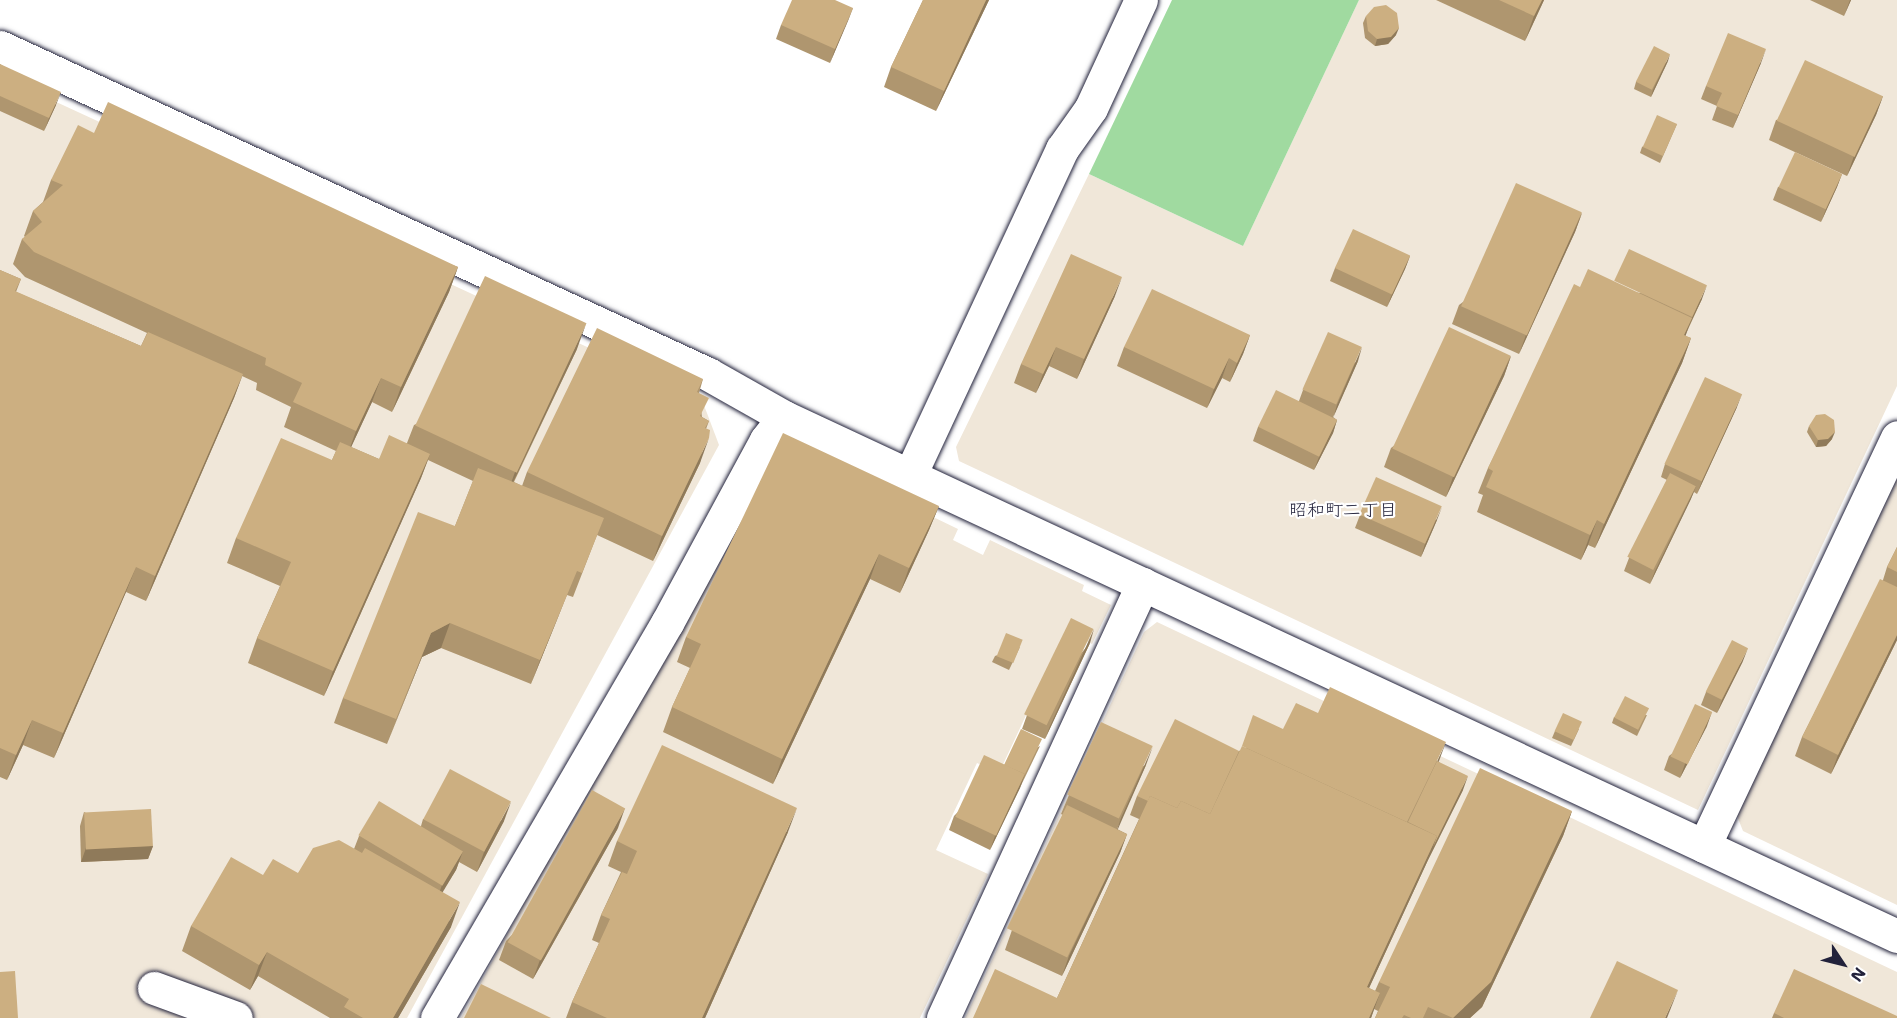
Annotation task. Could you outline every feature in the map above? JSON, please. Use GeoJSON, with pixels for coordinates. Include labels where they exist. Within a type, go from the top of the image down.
{"type":"FeatureCollection","features":[{"type":"Feature","properties":{"kind":"street"},"geometry":{"type":"LineString","coordinates":[[910,476],[1062,149],[1091,108],[1141,0]]}},
{"type":"Feature","properties":{"kind":"street"},"geometry":{"type":"LineString","coordinates":[[0,47],[708,374],[784,417],[1897,936]]}},
{"type":"Feature","properties":{"kind":"street"},"geometry":{"type":"LineString","coordinates":[[437,1018],[667,623],[766,440],[784,417]]}},
{"type":"Feature","properties":{"kind":"street"},"geometry":{"type":"LineString","coordinates":[[1704,846],[1897,437]]}},
{"type":"Feature","properties":{"kind":"street"},"geometry":{"type":"LineString","coordinates":[[943,1018],[1143,584]]}},
{"type":"Feature","properties":{"kind":"street"},"geometry":{"type":"LineString","coordinates":[[154,988],[236,1018]]}},
{"type":"Feature","properties":{"kind":"shaded area"},"geometry":{"type":"Polygon","coordinates":[[[1359,0],[1897,0],[1897,386],[1698,810],[959,461],[956,447],[1089,174],[1243,246],[1359,0]]]}},
{"type":"Feature","properties":{"kind":"shaded area"},"geometry":{"type":"Polygon","coordinates":[[[0,76],[702,400],[719,445],[407,1018],[0,1018],[0,76]]]}},
{"type":"Feature","properties":{"kind":"shaded area"},"geometry":{"type":"Polygon","coordinates":[[[778,442],[958,529],[953,540],[983,555],[990,540],[1084,585],[1082,591],[1111,605],[1092,644],[1065,632],[999,773],[977,763],[936,850],[988,874],[920,1018],[461,1018],[778,442]]]}},
{"type":"Feature","properties":{"kind":"shaded area"},"geometry":{"type":"Polygon","coordinates":[[[1897,479],[1897,905],[1743,831],[1737,816],[1897,479]]]}},
{"type":"Feature","properties":{"kind":"shaded area"},"geometry":{"type":"Polygon","coordinates":[[[1157,622],[1897,972],[1897,1018],[965,1018],[1144,632],[1157,622]]]}},
{"type":"Feature","properties":{"kind":"green space"},"geometry":{"type":"Polygon","coordinates":[[[1172,0],[1359,0],[1243,246],[1089,174],[1172,0]]]}},
{"type":"Feature","properties":{"kind":"building"},"geometry":{"type":"Polygon","coordinates":[[[792,0],[835,0],[853,8],[835,49],[781,25],[792,0]]]}},
{"type":"Feature","properties":{"kind":"building"},"geometry":{"type":"Polygon","coordinates":[[[923,0],[986,0],[944,91],[891,67],[923,0]]]}},
{"type":"Feature","properties":{"kind":"building"},"geometry":{"type":"Polygon","coordinates":[[[1499,0],[1542,0],[1534,16],[1499,0]]]}},
{"type":"Feature","properties":{"kind":"building"},"geometry":{"type":"Polygon","coordinates":[[[1386,5],[1397,13],[1399,28],[1391,37],[1377,39],[1368,31],[1366,16],[1374,7],[1386,5]]]}},
{"type":"Feature","properties":{"kind":"building"},"geometry":{"type":"Polygon","coordinates":[[[1728,33],[1766,49],[1738,115],[1716,106],[1722,93],[1706,86],[1728,33]]]}},
{"type":"Feature","properties":{"kind":"building"},"geometry":{"type":"Polygon","coordinates":[[[1654,46],[1670,54],[1652,90],[1636,82],[1654,46]]]}},
{"type":"Feature","properties":{"kind":"building"},"geometry":{"type":"Polygon","coordinates":[[[1805,60],[1883,96],[1855,157],[1777,121],[1805,60]]]}},
{"type":"Feature","properties":{"kind":"building"},"geometry":{"type":"Polygon","coordinates":[[[0,64],[61,92],[49,118],[0,96],[0,64]]]}},
{"type":"Feature","properties":{"kind":"building"},"geometry":{"type":"Polygon","coordinates":[[[108,102],[458,267],[401,387],[381,378],[356,431],[293,402],[302,383],[265,365],[266,358],[34,252],[22,239],[42,222],[33,211],[63,185],[51,180],[78,125],[94,133],[108,102]]]}},
{"type":"Feature","properties":{"kind":"building"},"geometry":{"type":"Polygon","coordinates":[[[1657,115],[1677,124],[1663,156],[1643,147],[1657,115]]]}},
{"type":"Feature","properties":{"kind":"building"},"geometry":{"type":"Polygon","coordinates":[[[1795,152],[1842,174],[1826,209],[1779,187],[1795,152]]]}},
{"type":"Feature","properties":{"kind":"building"},"geometry":{"type":"Polygon","coordinates":[[[1516,183],[1582,212],[1527,336],[1461,306],[1516,183]]]}},
{"type":"Feature","properties":{"kind":"building"},"geometry":{"type":"Polygon","coordinates":[[[1353,229],[1410,256],[1392,295],[1335,268],[1353,229]]]}},
{"type":"Feature","properties":{"kind":"building"},"geometry":{"type":"Polygon","coordinates":[[[1629,249],[1707,285],[1692,317],[1614,281],[1629,249]]]}},
{"type":"Feature","properties":{"kind":"building"},"geometry":{"type":"Polygon","coordinates":[[[1071,254],[1122,277],[1084,359],[1056,347],[1043,374],[1021,364],[1071,254]]]}},
{"type":"Feature","properties":{"kind":"building"},"geometry":{"type":"Polygon","coordinates":[[[1588,269],[1692,318],[1684,335],[1691,338],[1604,524],[1597,520],[1590,535],[1486,487],[1493,471],[1488,468],[1574,284],[1580,287],[1588,269]]]}},
{"type":"Feature","properties":{"kind":"building"},"geometry":{"type":"Polygon","coordinates":[[[0,270],[21,279],[15,291],[141,346],[148,332],[243,374],[155,576],[136,567],[63,733],[32,720],[16,755],[0,748],[0,270]]]}},
{"type":"Feature","properties":{"kind":"building"},"geometry":{"type":"Polygon","coordinates":[[[485,276],[587,323],[517,473],[415,426],[485,276]]]}},
{"type":"Feature","properties":{"kind":"building"},"geometry":{"type":"Polygon","coordinates":[[[1152,289],[1250,335],[1237,363],[1229,358],[1214,389],[1124,347],[1152,289]]]}},
{"type":"Feature","properties":{"kind":"building"},"geometry":{"type":"Polygon","coordinates":[[[1449,327],[1511,356],[1454,477],[1392,448],[1449,327]]]}},
{"type":"Feature","properties":{"kind":"building"},"geometry":{"type":"Polygon","coordinates":[[[597,328],[703,379],[697,392],[709,398],[700,416],[709,421],[705,428],[710,430],[709,438],[662,536],[527,472],[597,328]]]}},
{"type":"Feature","properties":{"kind":"building"},"geometry":{"type":"Polygon","coordinates":[[[1328,332],[1362,347],[1336,405],[1302,390],[1328,332]]]}},
{"type":"Feature","properties":{"kind":"building"},"geometry":{"type":"Polygon","coordinates":[[[1705,377],[1742,394],[1702,481],[1664,464],[1705,377]]]}},
{"type":"Feature","properties":{"kind":"building"},"geometry":{"type":"Polygon","coordinates":[[[1276,390],[1337,420],[1319,457],[1258,427],[1276,390]]]}},
{"type":"Feature","properties":{"kind":"building"},"geometry":{"type":"Polygon","coordinates":[[[1825,414],[1834,420],[1835,432],[1828,439],[1818,440],[1809,426],[1816,415],[1825,414]]]}},
{"type":"Feature","properties":{"kind":"building"},"geometry":{"type":"Polygon","coordinates":[[[783,433],[939,506],[909,568],[879,554],[782,759],[672,707],[701,644],[686,637],[783,433]]]}},
{"type":"Feature","properties":{"kind":"building"},"geometry":{"type":"Polygon","coordinates":[[[389,435],[430,454],[333,671],[257,638],[291,562],[236,538],[281,438],[332,460],[340,442],[379,459],[389,435]]]}},
{"type":"Feature","properties":{"kind":"building"},"geometry":{"type":"Polygon","coordinates":[[[478,468],[604,518],[582,573],[577,571],[540,660],[450,623],[431,633],[396,719],[343,698],[418,512],[455,526],[478,468]]]}},
{"type":"Feature","properties":{"kind":"building"},"geometry":{"type":"Polygon","coordinates":[[[1670,473],[1696,486],[1653,570],[1627,557],[1670,473]]]}},
{"type":"Feature","properties":{"kind":"building"},"geometry":{"type":"Polygon","coordinates":[[[1376,477],[1442,506],[1425,544],[1359,514],[1376,477]]]}},
{"type":"Feature","properties":{"kind":"building"},"geometry":{"type":"Polygon","coordinates":[[[1897,547],[1897,572],[1887,567],[1897,547]]]}},
{"type":"Feature","properties":{"kind":"building"},"geometry":{"type":"Polygon","coordinates":[[[1880,579],[1897,587],[1897,635],[1838,755],[1802,737],[1880,579]]]}},
{"type":"Feature","properties":{"kind":"building"},"geometry":{"type":"Polygon","coordinates":[[[1071,618],[1093,629],[1047,725],[1024,714],[1071,618]]]}},
{"type":"Feature","properties":{"kind":"building"},"geometry":{"type":"Polygon","coordinates":[[[1006,633],[1023,640],[1013,663],[997,656],[1006,633]]]}},
{"type":"Feature","properties":{"kind":"building"},"geometry":{"type":"Polygon","coordinates":[[[1732,640],[1748,648],[1722,700],[1706,692],[1732,640]]]}},
{"type":"Feature","properties":{"kind":"building"},"geometry":{"type":"Polygon","coordinates":[[[1330,687],[1446,742],[1407,822],[1242,746],[1253,715],[1283,729],[1296,703],[1318,713],[1330,687]]]}},
{"type":"Feature","properties":{"kind":"building"},"geometry":{"type":"Polygon","coordinates":[[[1625,696],[1649,708],[1638,730],[1614,717],[1625,696]]]}},
{"type":"Feature","properties":{"kind":"building"},"geometry":{"type":"Polygon","coordinates":[[[1695,704],[1712,712],[1688,765],[1670,757],[1695,704]]]}},
{"type":"Feature","properties":{"kind":"building"},"geometry":{"type":"Polygon","coordinates":[[[1563,713],[1582,722],[1574,740],[1555,731],[1563,713]]]}},
{"type":"Feature","properties":{"kind":"building"},"geometry":{"type":"Polygon","coordinates":[[[1175,719],[1239,751],[1210,814],[1181,801],[1177,808],[1150,796],[1148,801],[1137,796],[1175,719]]]}},
{"type":"Feature","properties":{"kind":"building"},"geometry":{"type":"Polygon","coordinates":[[[1101,722],[1153,746],[1119,819],[1067,795],[1101,722]]]}},
{"type":"Feature","properties":{"kind":"building"},"geometry":{"type":"Polygon","coordinates":[[[1021,729],[1042,739],[1025,774],[1004,765],[1021,729]]]}},
{"type":"Feature","properties":{"kind":"building"},"geometry":{"type":"Polygon","coordinates":[[[662,745],[797,808],[702,1018],[607,1018],[572,1002],[610,919],[601,915],[622,872],[627,874],[637,851],[617,841],[662,745]]]}},
{"type":"Feature","properties":{"kind":"building"},"geometry":{"type":"Polygon","coordinates":[[[1242,746],[1437,836],[1367,987],[1380,993],[1369,1018],[973,1018],[995,969],[1057,998],[1150,796],[1177,808],[1181,801],[1210,814],[1242,746]]]}},
{"type":"Feature","properties":{"kind":"building"},"geometry":{"type":"Polygon","coordinates":[[[984,755],[1025,774],[996,836],[955,817],[984,755]]]}},
{"type":"Feature","properties":{"kind":"building"},"geometry":{"type":"Polygon","coordinates":[[[1437,761],[1468,776],[1433,847],[1437,836],[1408,822],[1437,761]]]}},
{"type":"Feature","properties":{"kind":"building"},"geometry":{"type":"Polygon","coordinates":[[[1480,768],[1572,811],[1491,982],[1453,1018],[1428,1007],[1423,1018],[1411,1018],[1404,1015],[1402,1018],[1375,1018],[1390,987],[1379,982],[1480,768]]]}},
{"type":"Feature","properties":{"kind":"building"},"geometry":{"type":"Polygon","coordinates":[[[450,769],[511,801],[484,852],[423,819],[450,769]]]}},
{"type":"Feature","properties":{"kind":"building"},"geometry":{"type":"Polygon","coordinates":[[[592,790],[625,808],[541,961],[508,942],[592,790]]]}},
{"type":"Feature","properties":{"kind":"building"},"geometry":{"type":"Polygon","coordinates":[[[379,801],[463,851],[442,886],[358,835],[379,801]]]}},
{"type":"Feature","properties":{"kind":"building"},"geometry":{"type":"Polygon","coordinates":[[[1067,805],[1127,834],[1067,958],[1007,928],[1067,805]]]}},
{"type":"Feature","properties":{"kind":"building"},"geometry":{"type":"Polygon","coordinates":[[[151,809],[153,846],[86,849],[84,813],[151,809]]]}},
{"type":"Feature","properties":{"kind":"building"},"geometry":{"type":"Polygon","coordinates":[[[339,840],[362,853],[365,848],[460,902],[393,1018],[363,1018],[344,1007],[349,999],[267,952],[259,965],[191,926],[231,857],[263,875],[273,859],[298,873],[313,848],[339,840]]]}},
{"type":"Feature","properties":{"kind":"building"},"geometry":{"type":"Polygon","coordinates":[[[1617,961],[1678,990],[1665,1018],[1590,1018],[1617,961]]]}},
{"type":"Feature","properties":{"kind":"building"},"geometry":{"type":"Polygon","coordinates":[[[1794,969],[1897,1016],[1897,1018],[1784,1018],[1774,1013],[1794,969]]]}},
{"type":"Feature","properties":{"kind":"building"},"geometry":{"type":"Polygon","coordinates":[[[15,971],[18,1018],[0,1018],[0,972],[15,971]]]}},
{"type":"Feature","properties":{"kind":"building"},"geometry":{"type":"Polygon","coordinates":[[[481,984],[551,1018],[464,1018],[481,984]]]}},
{"type":"Feature","properties":{"kind":"district","name":"昭和町二丁目"},"geometry":{"type":"Point","coordinates":[1343,510]}}]}
